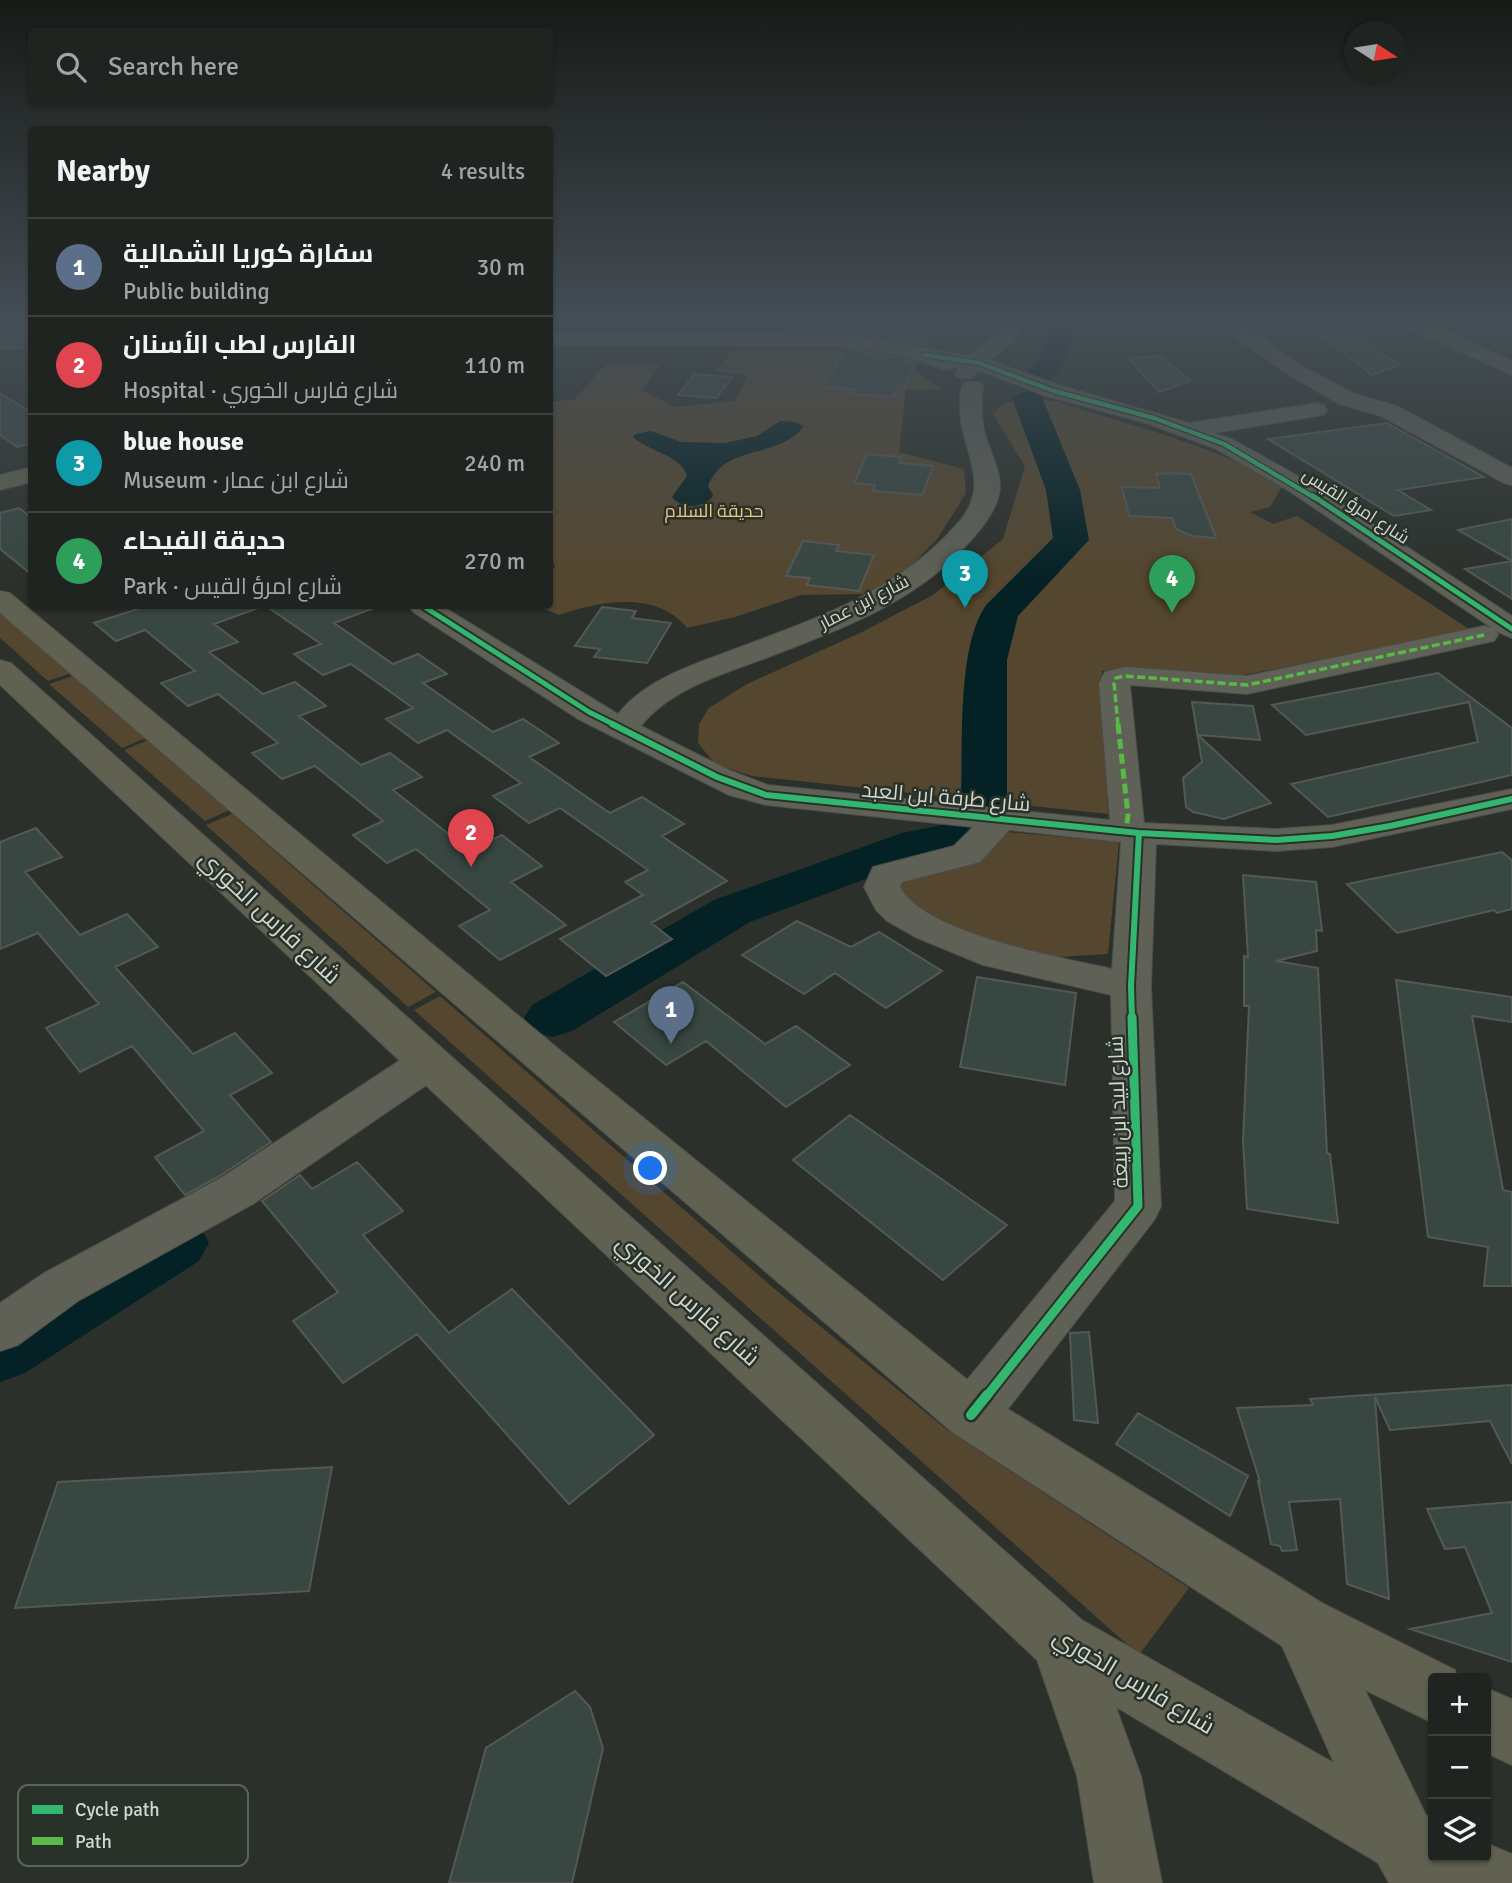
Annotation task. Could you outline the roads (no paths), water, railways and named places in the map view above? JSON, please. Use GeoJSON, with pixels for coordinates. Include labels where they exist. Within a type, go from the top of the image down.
{"type":"FeatureCollection","features":[{"type":"Feature","properties":{"kind":"main road"},"geometry":{"type":"LineString","coordinates":[[0,483],[28,475]]}},
{"type":"Feature","properties":{"kind":"main road"},"geometry":{"type":"LineString","coordinates":[[0,599],[546,1062],[971,1415],[1303,1625],[1428,1689]]}},
{"type":"Feature","properties":{"kind":"main road","name":"شارع فارس الخوري"},"geometry":{"type":"LineString","coordinates":[[0,669],[1061,1641],[1425,1858],[1499,1883]]}},
{"type":"Feature","properties":{"kind":"main road"},"geometry":{"type":"LineString","coordinates":[[1303,1625],[1425,1858]]}},
{"type":"Feature","properties":{"kind":"main road"},"geometry":{"type":"LineString","coordinates":[[1061,1641],[1109,1776],[1128,1883]]}},
{"type":"Feature","properties":{"kind":"main road"},"geometry":{"type":"LineString","coordinates":[[1491,1722],[1512,1733]]}},
{"type":"Feature","properties":{"kind":"street","name":"شارع ابن عمار"},"geometry":{"type":"LineString","coordinates":[[623,728],[646,702],[676,685],[865,606],[913,578],[949,549],[974,520],[988,492],[984,460],[972,427],[975,408]]}},
{"type":"Feature","properties":{"kind":"street","name":"شارع امرؤ القيس"},"geometry":{"type":"LineString","coordinates":[[1113,408],[1190,430],[1241,452],[1298,486],[1498,632]]}},
{"type":"Feature","properties":{"kind":"street"},"geometry":{"type":"LineString","coordinates":[[1377,408],[1394,413],[1512,478]]}},
{"type":"Feature","properties":{"kind":"street"},"geometry":{"type":"LineString","coordinates":[[1190,430],[1316,410]]}},
{"type":"Feature","properties":{"kind":"street","name":"شارع طرفة ابن العبد"},"geometry":{"type":"LineString","coordinates":[[428,609],[547,687],[740,788],[766,795],[1132,832],[1276,840],[1332,836],[1512,799]]}},
{"type":"Feature","properties":{"kind":"street","name":"شارع لبيد ابن ربيعة"},"geometry":{"type":"LineString","coordinates":[[971,1415],[1138,1206],[1132,986],[1132,832],[1114,683],[1116,678],[1247,685],[1498,632]]}},
{"type":"Feature","properties":{"kind":"street"},"geometry":{"type":"LineString","coordinates":[[547,687],[607,692],[676,685],[665,718],[664,750]]}},
{"type":"Feature","properties":{"kind":"street"},"geometry":{"type":"LineString","coordinates":[[1000,819],[967,853],[886,875],[883,887],[889,902],[900,913],[928,928],[997,956],[1132,986]]}},
{"type":"Feature","properties":{"kind":"street"},"geometry":{"type":"LineString","coordinates":[[0,1330],[61,1287],[237,1191],[429,1062]]}},
{"type":"Feature","properties":{"kind":"water"},"geometry":{"type":"Polygon","coordinates":[[[780,421],[804,426],[793,437],[780,444],[726,463],[716,472],[708,486],[713,495],[711,499],[696,506],[686,506],[672,497],[687,476],[678,463],[633,437],[635,434],[651,431],[681,442],[725,443],[757,436],[780,421]]]}},
{"type":"Feature","properties":{"kind":"waterway"},"geometry":{"type":"LineString","coordinates":[[984,794],[987,660],[1000,613],[1071,540],[1063,490],[1031,408]]}},
{"type":"Feature","properties":{"kind":"waterway"},"geometry":{"type":"LineString","coordinates":[[552,1018],[732,911],[919,843],[957,836]]}},
{"type":"Feature","properties":{"kind":"waterway"},"geometry":{"type":"LineString","coordinates":[[0,1352],[176,1243]]}},
{"type":"Feature","properties":{"kind":"place","name":"blue house"},"geometry":{"type":"Point","coordinates":[965,608]}},
{"type":"Feature","properties":{"kind":"place","name":"حديقة الفيحاء"},"geometry":{"type":"Point","coordinates":[1172,613]}},
{"type":"Feature","properties":{"kind":"place","name":"الفارس لطب الأسنان"},"geometry":{"type":"Point","coordinates":[471,867]}},
{"type":"Feature","properties":{"kind":"place","name":"سفارة كوريا الشمالية"},"geometry":{"type":"Point","coordinates":[671,1044]}},
{"type":"Feature","properties":{"kind":"park label","name":"حديقة السلام"},"geometry":{"type":"Point","coordinates":[714,511]}}]}
